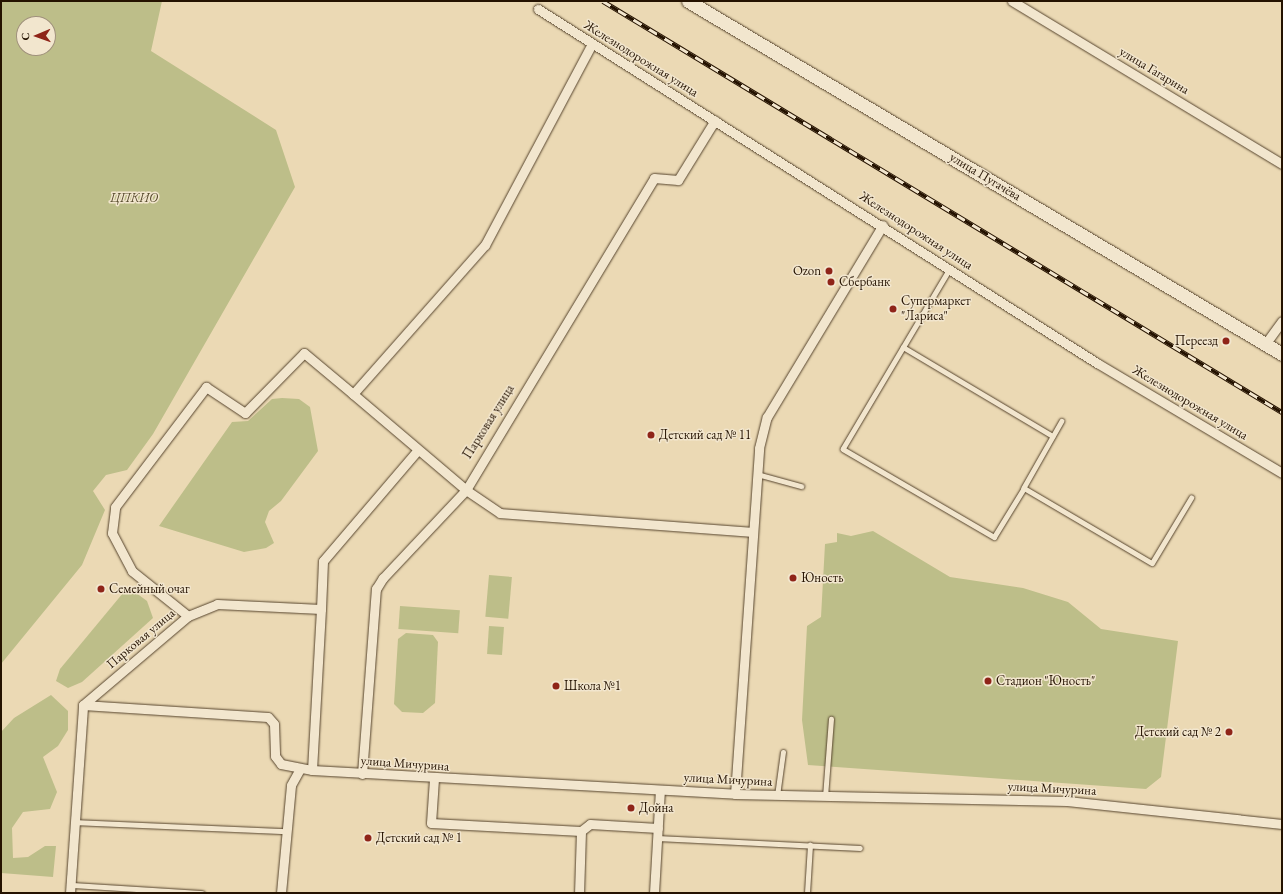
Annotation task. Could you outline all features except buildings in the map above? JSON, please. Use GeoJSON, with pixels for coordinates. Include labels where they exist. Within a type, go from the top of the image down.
{"type":"FeatureCollection","features":[{"type":"Feature","properties":{"kind":"street","name":"улица Пугачёва"},"geometry":{"type":"LineString","coordinates":[[688,1],[1266,343],[1282,354]]}},
{"type":"Feature","properties":{"kind":"street","name":"улица Гагарина"},"geometry":{"type":"LineString","coordinates":[[1012,1],[1282,164]]}},
{"type":"Feature","properties":{"kind":"street","name":"Железнодорожная улица"},"geometry":{"type":"LineString","coordinates":[[538,9],[884,225],[1097,363],[1282,473]]}},
{"type":"Feature","properties":{"kind":"street"},"geometry":{"type":"LineString","coordinates":[[353,394],[485,245],[592,44]]}},
{"type":"Feature","properties":{"kind":"street","name":"Парковая улица"},"geometry":{"type":"LineString","coordinates":[[362,774],[376,589],[466,490],[654,178],[678,180],[715,120]]}},
{"type":"Feature","properties":{"kind":"street"},"geometry":{"type":"LineString","coordinates":[[735,794],[752,532],[757,474],[767,417],[884,225]]}},
{"type":"Feature","properties":{"kind":"street"},"geometry":{"type":"LineString","coordinates":[[1266,343],[1282,321]]}},
{"type":"Feature","properties":{"kind":"street"},"geometry":{"type":"LineString","coordinates":[[188,616],[132,571],[112,533],[115,507],[206,387],[245,413],[304,353],[418,451],[466,490],[500,513],[752,532]]}},
{"type":"Feature","properties":{"kind":"street"},"geometry":{"type":"LineString","coordinates":[[312,770],[323,561],[418,451]]}},
{"type":"Feature","properties":{"kind":"street","name":"Парковая улица"},"geometry":{"type":"LineString","coordinates":[[83,704],[188,616],[217,604],[321,609]]}},
{"type":"Feature","properties":{"kind":"street"},"geometry":{"type":"LineString","coordinates":[[70,889],[83,704]]}},
{"type":"Feature","properties":{"kind":"street","name":"улица Мичурина"},"geometry":{"type":"LineString","coordinates":[[83,704],[268,717],[274,724],[278,760],[281,764],[300,769],[434,779],[777,796],[1067,801],[1282,824]]}},
{"type":"Feature","properties":{"kind":"street"},"geometry":{"type":"LineString","coordinates":[[281,893],[284,831],[291,785],[300,769]]}},
{"type":"Feature","properties":{"kind":"street"},"geometry":{"type":"LineString","coordinates":[[434,779],[431,823],[581,831],[590,824],[658,828]]}},
{"type":"Feature","properties":{"kind":"street"},"geometry":{"type":"LineString","coordinates":[[654,893],[660,790]]}},
{"type":"Feature","properties":{"kind":"street"},"geometry":{"type":"LineString","coordinates":[[579,893],[581,831]]}},
{"type":"Feature","properties":{"kind":"lane"},"geometry":{"type":"LineString","coordinates":[[950,268],[844,449],[994,537],[1062,421]]}},
{"type":"Feature","properties":{"kind":"lane"},"geometry":{"type":"LineString","coordinates":[[903,347],[1053,436]]}},
{"type":"Feature","properties":{"kind":"lane"},"geometry":{"type":"LineString","coordinates":[[757,474],[801,486]]}},
{"type":"Feature","properties":{"kind":"lane"},"geometry":{"type":"LineString","coordinates":[[1024,488],[1152,563],[1191,498]]}},
{"type":"Feature","properties":{"kind":"lane"},"geometry":{"type":"LineString","coordinates":[[825,796],[831,719]]}},
{"type":"Feature","properties":{"kind":"lane"},"geometry":{"type":"LineString","coordinates":[[777,796],[783,752]]}},
{"type":"Feature","properties":{"kind":"lane"},"geometry":{"type":"LineString","coordinates":[[75,822],[284,831]]}},
{"type":"Feature","properties":{"kind":"lane"},"geometry":{"type":"LineString","coordinates":[[657,838],[860,848]]}},
{"type":"Feature","properties":{"kind":"lane"},"geometry":{"type":"LineString","coordinates":[[808,893],[810,845]]}},
{"type":"Feature","properties":{"kind":"lane"},"geometry":{"type":"LineString","coordinates":[[70,889],[202,893]]}},
{"type":"Feature","properties":{"kind":"green space","name":"ЦПКИО"},"geometry":{"type":"Polygon","coordinates":[[[1,1],[162,1],[151,51],[276,130],[295,187],[153,434],[127,470],[106,475],[93,491],[105,510],[82,565],[1,664],[1,1]]]}},
{"type":"Feature","properties":{"kind":"green space"},"geometry":{"type":"Polygon","coordinates":[[[272,399],[299,399],[310,407],[318,451],[281,501],[269,511],[265,522],[274,543],[266,548],[244,552],[159,526],[232,422],[248,421],[272,399]]]}},
{"type":"Feature","properties":{"kind":"green space","name":"Стадион \"Юность\""},"geometry":{"type":"Polygon","coordinates":[[[873,531],[950,577],[1023,588],[1068,602],[1101,629],[1178,641],[1161,777],[1146,789],[808,765],[802,720],[807,626],[821,617],[825,544],[837,542],[837,533],[851,536],[873,531]]]}},
{"type":"Feature","properties":{"kind":"green space"},"geometry":{"type":"Polygon","coordinates":[[[489,575],[512,577],[508,619],[485,617],[489,575]]]}},
{"type":"Feature","properties":{"kind":"green space"},"geometry":{"type":"Polygon","coordinates":[[[128,587],[147,601],[153,618],[82,682],[68,688],[56,681],[60,669],[128,587]]]}},
{"type":"Feature","properties":{"kind":"green space"},"geometry":{"type":"Polygon","coordinates":[[[400,606],[460,610],[458,633],[398,629],[400,606]]]}},
{"type":"Feature","properties":{"kind":"green space"},"geometry":{"type":"Polygon","coordinates":[[[489,626],[504,627],[502,655],[487,654],[489,626]]]}},
{"type":"Feature","properties":{"kind":"green space"},"geometry":{"type":"Polygon","coordinates":[[[406,633],[433,635],[438,642],[435,703],[423,713],[402,712],[394,704],[398,639],[406,633]]]}},
{"type":"Feature","properties":{"kind":"green space"},"geometry":{"type":"Polygon","coordinates":[[[51,695],[68,711],[68,730],[58,746],[43,757],[57,792],[50,809],[23,812],[12,828],[13,858],[28,857],[45,846],[56,846],[53,877],[1,873],[1,732],[14,718],[51,695]]]}},
{"type":"Feature","properties":{"kind":"railway"},"geometry":{"type":"LineString","coordinates":[[603,1],[1282,412]]}},
{"type":"Feature","properties":{"kind":"place","name":"Ozon"},"geometry":{"type":"Point","coordinates":[829,271]}},
{"type":"Feature","properties":{"kind":"place","name":"Сбербанк"},"geometry":{"type":"Point","coordinates":[831,282]}},
{"type":"Feature","properties":{"kind":"place","name":"Супермаркет \"Лариса\""},"geometry":{"type":"Point","coordinates":[893,309]}},
{"type":"Feature","properties":{"kind":"place","name":"Переезд"},"geometry":{"type":"Point","coordinates":[1226,341]}},
{"type":"Feature","properties":{"kind":"place","name":"Детский сад № 11"},"geometry":{"type":"Point","coordinates":[651,435]}},
{"type":"Feature","properties":{"kind":"place","name":"Юность"},"geometry":{"type":"Point","coordinates":[793,578]}},
{"type":"Feature","properties":{"kind":"place","name":"Семейный очаг"},"geometry":{"type":"Point","coordinates":[101,589]}},
{"type":"Feature","properties":{"kind":"place","name":"Стадион \"Юность\""},"geometry":{"type":"Point","coordinates":[988,681]}},
{"type":"Feature","properties":{"kind":"place","name":"Школа №1"},"geometry":{"type":"Point","coordinates":[556,686]}},
{"type":"Feature","properties":{"kind":"place","name":"Детский сад № 2"},"geometry":{"type":"Point","coordinates":[1229,732]}},
{"type":"Feature","properties":{"kind":"place","name":"Дойна"},"geometry":{"type":"Point","coordinates":[631,808]}},
{"type":"Feature","properties":{"kind":"place","name":"Детский сад № 1"},"geometry":{"type":"Point","coordinates":[368,838]}}]}
